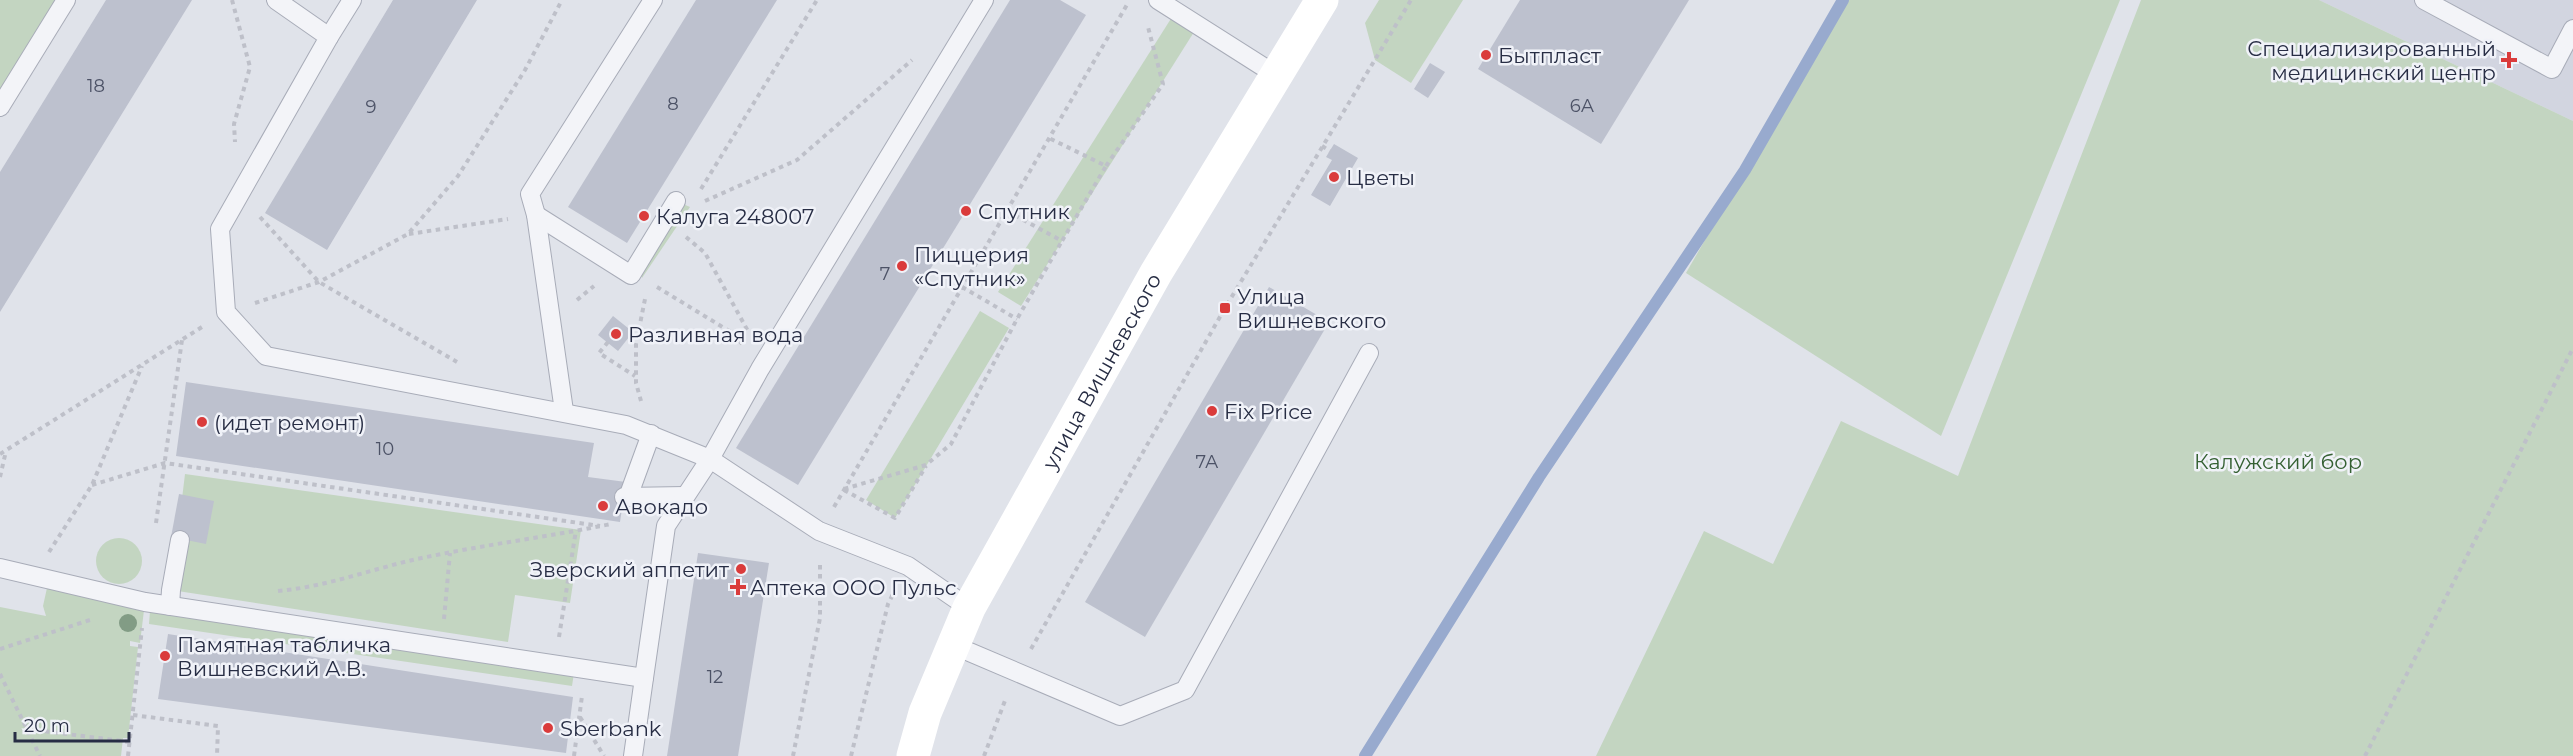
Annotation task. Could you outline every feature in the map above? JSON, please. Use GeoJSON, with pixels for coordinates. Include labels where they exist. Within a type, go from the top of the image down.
{"type":"FeatureCollection","features":[{"type":"Feature","properties":{"kind":"street","name":"улица Вишневского"},"geometry":{"type":"LineString","coordinates":[[913,756],[925,713],[969,608],[1156,273],[1322,0]]}},
{"type":"Feature","properties":{"kind":"lane"},"geometry":{"type":"LineString","coordinates":[[0,107],[66,0]]}},
{"type":"Feature","properties":{"kind":"lane"},"geometry":{"type":"LineString","coordinates":[[276,0],[329,38]]}},
{"type":"Feature","properties":{"kind":"lane"},"geometry":{"type":"LineString","coordinates":[[352,0],[220,229],[226,312],[266,356],[564,411],[626,425],[710,459],[819,531],[908,566],[969,608]]}},
{"type":"Feature","properties":{"kind":"lane"},"geometry":{"type":"LineString","coordinates":[[564,411],[536,215],[530,194],[653,0]]}},
{"type":"Feature","properties":{"kind":"lane"},"geometry":{"type":"LineString","coordinates":[[633,756],[666,526],[710,459],[760,369],[984,0]]}},
{"type":"Feature","properties":{"kind":"lane"},"geometry":{"type":"LineString","coordinates":[[1158,0],[1276,75]]}},
{"type":"Feature","properties":{"kind":"lane"},"geometry":{"type":"LineString","coordinates":[[2424,0],[2552,69],[2573,29]]}},
{"type":"Feature","properties":{"kind":"lane"},"geometry":{"type":"LineString","coordinates":[[536,215],[630,275],[666,218],[683,204]]}},
{"type":"Feature","properties":{"kind":"lane"},"geometry":{"type":"LineString","coordinates":[[953,645],[1120,716],[1185,690],[1369,353]]}},
{"type":"Feature","properties":{"kind":"lane"},"geometry":{"type":"LineString","coordinates":[[651,434],[626,497],[685,496]]}},
{"type":"Feature","properties":{"kind":"lane"},"geometry":{"type":"LineString","coordinates":[[170,606],[180,540]]}},
{"type":"Feature","properties":{"kind":"lane"},"geometry":{"type":"LineString","coordinates":[[0,568],[145,602],[644,678]]}},
{"type":"Feature","properties":{"kind":"path"},"geometry":{"type":"LineString","coordinates":[[232,0],[249,67],[234,124],[240,195],[319,282],[464,365]]}},
{"type":"Feature","properties":{"kind":"path"},"geometry":{"type":"LineString","coordinates":[[408,234],[458,176],[525,70],[562,0]]}},
{"type":"Feature","properties":{"kind":"path"},"geometry":{"type":"LineString","coordinates":[[760,369],[756,364],[758,350],[705,253],[666,218],[683,204],[817,0]]}},
{"type":"Feature","properties":{"kind":"path"},"geometry":{"type":"LineString","coordinates":[[793,756],[820,618],[819,531],[1130,0]]}},
{"type":"Feature","properties":{"kind":"path"},"geometry":{"type":"LineString","coordinates":[[984,756],[1018,671],[1225,308],[1411,0]]}},
{"type":"Feature","properties":{"kind":"path"},"geometry":{"type":"LineString","coordinates":[[843,490],[895,518],[926,465],[951,444],[1017,319],[1106,166],[1163,84],[1147,21]]}},
{"type":"Feature","properties":{"kind":"path"},"geometry":{"type":"LineString","coordinates":[[683,204],[797,160],[919,53]]}},
{"type":"Feature","properties":{"kind":"path"},"geometry":{"type":"LineString","coordinates":[[1049,138],[1106,166]]}},
{"type":"Feature","properties":{"kind":"path"},"geometry":{"type":"LineString","coordinates":[[1322,146],[1330,151]]}},
{"type":"Feature","properties":{"kind":"path"},"geometry":{"type":"LineString","coordinates":[[1006,212],[1062,241]]}},
{"type":"Feature","properties":{"kind":"path"},"geometry":{"type":"LineString","coordinates":[[0,454],[226,312],[319,282],[408,234],[536,215]]}},
{"type":"Feature","properties":{"kind":"path"},"geometry":{"type":"LineString","coordinates":[[640,260],[646,303],[636,344],[636,376],[651,434]]}},
{"type":"Feature","properties":{"kind":"path"},"geometry":{"type":"LineString","coordinates":[[550,321],[618,266]]}},
{"type":"Feature","properties":{"kind":"path"},"geometry":{"type":"LineString","coordinates":[[642,278],[734,334],[760,369]]}},
{"type":"Feature","properties":{"kind":"path"},"geometry":{"type":"LineString","coordinates":[[962,288],[1017,319]]}},
{"type":"Feature","properties":{"kind":"path"},"geometry":{"type":"LineString","coordinates":[[155,528],[182,340]]}},
{"type":"Feature","properties":{"kind":"path"},"geometry":{"type":"LineString","coordinates":[[608,342],[599,353],[636,376]]}},
{"type":"Feature","properties":{"kind":"path"},"geometry":{"type":"LineString","coordinates":[[2365,756],[2573,348]]}},
{"type":"Feature","properties":{"kind":"path"},"geometry":{"type":"LineString","coordinates":[[33,575],[92,485],[143,364]]}},
{"type":"Feature","properties":{"kind":"path"},"geometry":{"type":"LineString","coordinates":[[0,477],[6,451]]}},
{"type":"Feature","properties":{"kind":"path"},"geometry":{"type":"LineString","coordinates":[[92,485],[165,463],[600,526]]}},
{"type":"Feature","properties":{"kind":"path"},"geometry":{"type":"LineString","coordinates":[[843,490],[926,465]]}},
{"type":"Feature","properties":{"kind":"path"},"geometry":{"type":"LineString","coordinates":[[269,592],[290,590],[498,542],[525,540],[620,522],[666,526]]}},
{"type":"Feature","properties":{"kind":"path"},"geometry":{"type":"LineString","coordinates":[[443,623],[450,553]]}},
{"type":"Feature","properties":{"kind":"path"},"geometry":{"type":"LineString","coordinates":[[851,756],[888,604],[908,566]]}},
{"type":"Feature","properties":{"kind":"path"},"geometry":{"type":"LineString","coordinates":[[128,756],[145,602]]}},
{"type":"Feature","properties":{"kind":"path"},"geometry":{"type":"LineString","coordinates":[[0,649],[91,619]]}},
{"type":"Feature","properties":{"kind":"path"},"geometry":{"type":"LineString","coordinates":[[0,674],[40,756]]}},
{"type":"Feature","properties":{"kind":"path"},"geometry":{"type":"LineString","coordinates":[[574,756],[583,693]]}},
{"type":"Feature","properties":{"kind":"path"},"geometry":{"type":"LineString","coordinates":[[133,715],[218,726],[217,756]]}},
{"type":"Feature","properties":{"kind":"path"},"geometry":{"type":"LineString","coordinates":[[580,716],[604,756]]}},
{"type":"Feature","properties":{"kind":"path"},"geometry":{"type":"LineString","coordinates":[[27,729],[130,742]]}},
{"type":"Feature","properties":{"kind":"shaded area","name":"Специализированный медицинский центр"},"geometry":{"type":"Polygon","coordinates":[[[2319,0],[2573,0],[2573,121],[2319,0]]]}},
{"type":"Feature","properties":{"kind":"green space"},"geometry":{"type":"Polygon","coordinates":[[[0,0],[67,0],[0,115],[0,0]]]}},
{"type":"Feature","properties":{"kind":"green space"},"geometry":{"type":"Polygon","coordinates":[[[1379,0],[1463,0],[1411,83],[1375,60],[1365,23],[1379,0]]]}},
{"type":"Feature","properties":{"kind":"green space"},"geometry":{"type":"Polygon","coordinates":[[[1843,0],[2120,0],[1941,436],[1686,273],[1843,0]]]}},
{"type":"Feature","properties":{"kind":"green space","name":"Калужский бор"},"geometry":{"type":"Polygon","coordinates":[[[2141,0],[2319,0],[2573,121],[2573,756],[1596,756],[1704,531],[1773,564],[1841,421],[1958,476],[2141,0]]]}},
{"type":"Feature","properties":{"kind":"green space"},"geometry":{"type":"Polygon","coordinates":[[[1172,17],[1194,32],[1021,306],[998,292],[1172,17]]]}},
{"type":"Feature","properties":{"kind":"green space"},"geometry":{"type":"Polygon","coordinates":[[[676,201],[690,207],[642,278],[640,260],[676,201]]]}},
{"type":"Feature","properties":{"kind":"green space"},"geometry":{"type":"Polygon","coordinates":[[[980,311],[1009,328],[895,518],[866,500],[980,311]]]}},
{"type":"Feature","properties":{"kind":"green space"},"geometry":{"type":"Polygon","coordinates":[[[185,474],[581,530],[570,603],[515,595],[508,642],[171,590],[185,474]]]}},
{"type":"Feature","properties":{"kind":"green space"},"geometry":{"type":"Polygon","coordinates":[[[119,538],[135,545],[142,561],[135,577],[119,584],[103,577],[96,561],[103,545],[119,538]]]}},
{"type":"Feature","properties":{"kind":"green space"},"geometry":{"type":"Polygon","coordinates":[[[49,579],[145,602],[140,643],[130,641],[130,646],[138,647],[128,738],[123,738],[121,756],[0,756],[0,607],[46,616],[43,606],[49,579]]]}},
{"type":"Feature","properties":{"kind":"green space"},"geometry":{"type":"Polygon","coordinates":[[[150,611],[574,673],[572,686],[149,624],[150,611]]]}},
{"type":"Feature","properties":{"kind":"building"},"geometry":{"type":"Polygon","coordinates":[[[106,0],[192,0],[0,312],[0,172],[106,0]]]}},
{"type":"Feature","properties":{"kind":"building"},"geometry":{"type":"Polygon","coordinates":[[[393,0],[477,0],[327,250],[265,213],[393,0]]]}},
{"type":"Feature","properties":{"kind":"building"},"geometry":{"type":"Polygon","coordinates":[[[696,0],[777,0],[627,243],[568,207],[696,0]]]}},
{"type":"Feature","properties":{"kind":"building"},"geometry":{"type":"Polygon","coordinates":[[[1010,0],[1060,0],[1086,15],[798,485],[736,448],[1010,0]]]}},
{"type":"Feature","properties":{"kind":"building"},"geometry":{"type":"Polygon","coordinates":[[[1520,0],[1689,0],[1601,144],[1478,69],[1520,0]]]}},
{"type":"Feature","properties":{"kind":"building"},"geometry":{"type":"Polygon","coordinates":[[[1430,63],[1445,72],[1428,98],[1414,89],[1430,63]]]}},
{"type":"Feature","properties":{"kind":"building","name":"Цветы"},"geometry":{"type":"Polygon","coordinates":[[[1334,144],[1358,158],[1330,206],[1311,195],[1332,160],[1326,157],[1334,144]]]}},
{"type":"Feature","properties":{"kind":"building"},"geometry":{"type":"Polygon","coordinates":[[[1269,287],[1329,322],[1145,637],[1085,602],[1269,287]]]}},
{"type":"Feature","properties":{"kind":"building","name":"Разливная вода"},"geometry":{"type":"Polygon","coordinates":[[[613,316],[633,332],[618,351],[598,335],[613,316]]]}},
{"type":"Feature","properties":{"kind":"building"},"geometry":{"type":"Polygon","coordinates":[[[186,382],[594,443],[588,477],[626,482],[620,522],[176,456],[186,382]]]}},
{"type":"Feature","properties":{"kind":"building"},"geometry":{"type":"Polygon","coordinates":[[[179,494],[214,501],[206,544],[171,537],[179,494]]]}},
{"type":"Feature","properties":{"kind":"building"},"geometry":{"type":"Polygon","coordinates":[[[698,553],[769,563],[738,756],[667,756],[698,553]]]}},
{"type":"Feature","properties":{"kind":"building"},"geometry":{"type":"Polygon","coordinates":[[[168,634],[573,697],[566,753],[158,699],[168,634]]]}},
{"type":"Feature","properties":{"kind":"waterway"},"geometry":{"type":"LineString","coordinates":[[1365,756],[1539,477],[1745,170],[1843,0]]}},
{"type":"Feature","properties":{"kind":"place","name":"Бытпласт"},"geometry":{"type":"Point","coordinates":[1486,55]}},
{"type":"Feature","properties":{"kind":"place","name":"Специализированный медицинский центр"},"geometry":{"type":"Point","coordinates":[2509,60]}},
{"type":"Feature","properties":{"kind":"place","name":"Цветы"},"geometry":{"type":"Point","coordinates":[1334,177]}},
{"type":"Feature","properties":{"kind":"place","name":"Спутник"},"geometry":{"type":"Point","coordinates":[966,211]}},
{"type":"Feature","properties":{"kind":"place","name":"Калуга 248007"},"geometry":{"type":"Point","coordinates":[644,216]}},
{"type":"Feature","properties":{"kind":"place","name":"Пиццерия «Спутник»"},"geometry":{"type":"Point","coordinates":[902,266]}},
{"type":"Feature","properties":{"kind":"place","name":"Улица Вишневского"},"geometry":{"type":"Point","coordinates":[1225,308]}},
{"type":"Feature","properties":{"kind":"place","name":"Разливная вода"},"geometry":{"type":"Point","coordinates":[616,334]}},
{"type":"Feature","properties":{"kind":"place","name":"Fix Price"},"geometry":{"type":"Point","coordinates":[1212,411]}},
{"type":"Feature","properties":{"kind":"place","name":"(идет ремонт)"},"geometry":{"type":"Point","coordinates":[202,422]}},
{"type":"Feature","properties":{"kind":"place","name":"Авокадо"},"geometry":{"type":"Point","coordinates":[603,506]}},
{"type":"Feature","properties":{"kind":"place","name":"Зверский аппетит"},"geometry":{"type":"Point","coordinates":[741,569]}},
{"type":"Feature","properties":{"kind":"place","name":"Аптека ООО Пульс"},"geometry":{"type":"Point","coordinates":[738,587]}},
{"type":"Feature","properties":{"kind":"place","name":"Памятная табличка Вишневский А.В."},"geometry":{"type":"Point","coordinates":[165,656]}},
{"type":"Feature","properties":{"kind":"place","name":"Sberbank"},"geometry":{"type":"Point","coordinates":[548,728]}}]}
